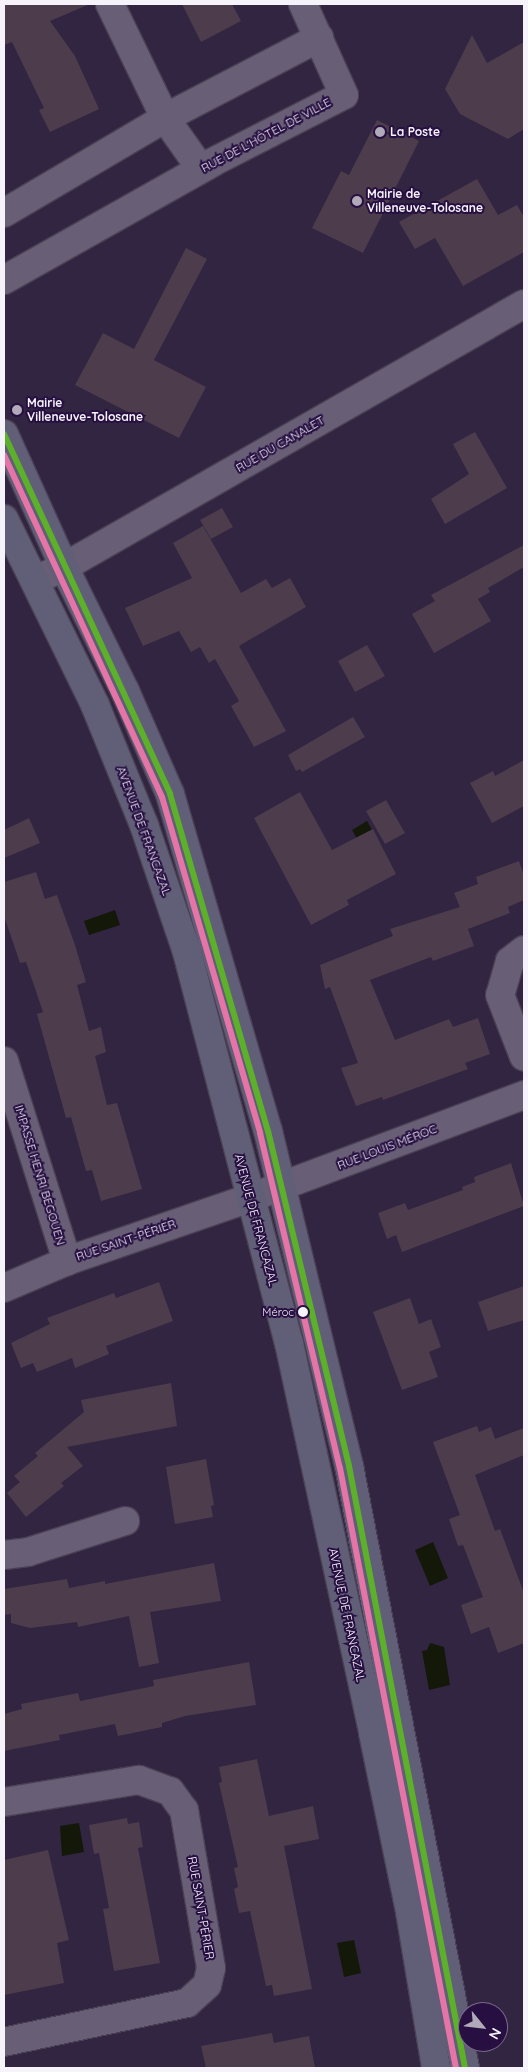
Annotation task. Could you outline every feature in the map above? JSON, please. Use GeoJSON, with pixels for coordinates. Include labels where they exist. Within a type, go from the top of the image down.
{"type":"FeatureCollection","features":[{"type":"Feature","properties":{"kind":"main road"},"geometry":{"type":"LineString","coordinates":[[4,434],[64,567],[125,691],[170,794],[283,1183],[349,1466],[465,2068]]}},
{"type":"Feature","properties":{"kind":"main road","name":"AVENUE DE FRANCAZAL"},"geometry":{"type":"LineString","coordinates":[[4,519],[95,705],[144,826],[187,952],[288,1343],[410,1912],[436,2068]]}},
{"type":"Feature","properties":{"kind":"street"},"geometry":{"type":"LineString","coordinates":[[110,4],[165,118],[201,169]]}},
{"type":"Feature","properties":{"kind":"street"},"geometry":{"type":"LineString","coordinates":[[4,213],[165,118],[319,38],[303,4]]}},
{"type":"Feature","properties":{"kind":"street","name":"RUE DE L'HÔTEL DE VILLE"},"geometry":{"type":"LineString","coordinates":[[4,280],[201,169],[344,95],[319,38]]}},
{"type":"Feature","properties":{"kind":"street","name":"RUE DU CANALET"},"geometry":{"type":"LineString","coordinates":[[34,580],[64,567],[524,304]]}},
{"type":"Feature","properties":{"kind":"street"},"geometry":{"type":"LineString","coordinates":[[524,950],[510,961],[500,995],[524,1057]]}},
{"type":"Feature","properties":{"kind":"street","name":"IMPASSE HENRI BEGOUEN"},"geometry":{"type":"LineString","coordinates":[[4,1060],[67,1261]]}},
{"type":"Feature","properties":{"kind":"street","name":"RUE LOUIS MÉROC"},"geometry":{"type":"LineString","coordinates":[[250,1198],[283,1183],[524,1095]]}},
{"type":"Feature","properties":{"kind":"street","name":"RUE SAINT-PÉRIER"},"geometry":{"type":"LineString","coordinates":[[4,1288],[67,1261],[250,1198]]}},
{"type":"Feature","properties":{"kind":"street"},"geometry":{"type":"LineString","coordinates":[[4,1555],[28,1552],[125,1521]]}},
{"type":"Feature","properties":{"kind":"street","name":"RUE SAINT-PÉRIER"},"geometry":{"type":"LineString","coordinates":[[4,1802],[139,1780],[170,1791],[184,1810],[212,1968],[207,1985],[187,2002],[4,2042]]}},
{"type":"Feature","properties":{"kind":"shaded area"},"geometry":{"type":"Polygon","coordinates":[[[367,821],[384,851],[369,860],[352,830],[367,821]]]}},
{"type":"Feature","properties":{"kind":"shaded area"},"geometry":{"type":"Polygon","coordinates":[[[115,910],[120,925],[89,935],[84,921],[115,910]]]}},
{"type":"Feature","properties":{"kind":"shaded area"},"geometry":{"type":"Polygon","coordinates":[[[433,1542],[448,1578],[430,1586],[415,1550],[433,1542]]]}},
{"type":"Feature","properties":{"kind":"shaded area"},"geometry":{"type":"Polygon","coordinates":[[[430,1643],[444,1647],[450,1685],[429,1690],[422,1651],[427,1650],[430,1643]]]}},
{"type":"Feature","properties":{"kind":"shaded area"},"geometry":{"type":"Polygon","coordinates":[[[79,1823],[84,1852],[62,1856],[60,1826],[79,1823]]]}},
{"type":"Feature","properties":{"kind":"shaded area"},"geometry":{"type":"Polygon","coordinates":[[[354,1940],[361,1973],[344,1977],[337,1943],[354,1940]]]}},
{"type":"Feature","properties":{"kind":"building"},"geometry":{"type":"Polygon","coordinates":[[[4,4],[90,4],[50,21],[75,56],[99,109],[50,132],[39,110],[44,108],[12,42],[4,45],[4,4]]]}},
{"type":"Feature","properties":{"kind":"building"},"geometry":{"type":"Polygon","coordinates":[[[182,4],[232,4],[241,21],[201,42],[182,4]]]}},
{"type":"Feature","properties":{"kind":"building"},"geometry":{"type":"Polygon","coordinates":[[[472,35],[487,63],[524,42],[524,129],[508,139],[460,114],[445,89],[472,35]]]}},
{"type":"Feature","properties":{"kind":"building","name":"Mairie de Villeneuve-Tolosane"},"geometry":{"type":"Polygon","coordinates":[[[377,120],[419,141],[363,253],[312,228],[341,171],[349,175],[377,120]]]}},
{"type":"Feature","properties":{"kind":"building"},"geometry":{"type":"Polygon","coordinates":[[[477,179],[498,215],[517,205],[524,217],[524,252],[463,286],[435,238],[415,249],[399,222],[477,179]]]}},
{"type":"Feature","properties":{"kind":"building"},"geometry":{"type":"Polygon","coordinates":[[[186,248],[207,259],[154,360],[206,387],[179,438],[75,385],[103,333],[134,349],[186,248]]]}},
{"type":"Feature","properties":{"kind":"building"},"geometry":{"type":"Polygon","coordinates":[[[475,432],[507,488],[445,524],[431,499],[469,474],[453,444],[475,432]]]}},
{"type":"Feature","properties":{"kind":"building"},"geometry":{"type":"Polygon","coordinates":[[[222,508],[233,527],[211,539],[200,520],[222,508]]]}},
{"type":"Feature","properties":{"kind":"building"},"geometry":{"type":"Polygon","coordinates":[[[203,526],[241,593],[266,579],[272,588],[290,578],[306,607],[239,646],[286,731],[254,747],[231,706],[239,701],[215,659],[209,663],[200,647],[191,652],[179,631],[143,646],[125,608],[192,578],[173,543],[203,526]]]}},
{"type":"Feature","properties":{"kind":"building"},"geometry":{"type":"Polygon","coordinates":[[[524,545],[524,567],[488,588],[490,592],[478,599],[491,621],[434,653],[412,614],[435,601],[431,595],[524,545]]]}},
{"type":"Feature","properties":{"kind":"building"},"geometry":{"type":"Polygon","coordinates":[[[367,645],[385,676],[355,692],[338,661],[367,645]]]}},
{"type":"Feature","properties":{"kind":"building"},"geometry":{"type":"Polygon","coordinates":[[[353,717],[365,737],[302,772],[300,769],[296,771],[288,755],[353,717]]]}},
{"type":"Feature","properties":{"kind":"building"},"geometry":{"type":"Polygon","coordinates":[[[524,760],[524,806],[492,823],[470,783],[493,771],[495,776],[524,760]]]}},
{"type":"Feature","properties":{"kind":"building"},"geometry":{"type":"Polygon","coordinates":[[[300,792],[332,850],[373,829],[396,874],[347,900],[349,905],[311,925],[254,818],[300,792]]]}},
{"type":"Feature","properties":{"kind":"building"},"geometry":{"type":"Polygon","coordinates":[[[386,800],[405,833],[385,844],[366,811],[386,800]]]}},
{"type":"Feature","properties":{"kind":"building"},"geometry":{"type":"Polygon","coordinates":[[[29,818],[40,843],[4,858],[4,830],[29,818]]]}},
{"type":"Feature","properties":{"kind":"building"},"geometry":{"type":"Polygon","coordinates":[[[519,861],[524,875],[524,900],[508,907],[510,913],[468,929],[474,946],[433,961],[431,957],[370,980],[395,1040],[449,1019],[453,1027],[478,1018],[490,1054],[465,1063],[468,1069],[383,1100],[382,1097],[356,1106],[341,1068],[358,1063],[330,987],[325,989],[320,965],[393,936],[390,929],[460,907],[454,893],[478,884],[476,877],[519,861]]]}},
{"type":"Feature","properties":{"kind":"building"},"geometry":{"type":"Polygon","coordinates":[[[36,872],[45,899],[57,895],[75,945],[86,982],[77,985],[89,1031],[101,1027],[106,1052],[95,1056],[107,1105],[117,1103],[142,1189],[101,1201],[92,1170],[86,1171],[71,1117],[66,1118],[37,1014],[43,1012],[26,962],[20,963],[4,916],[4,882],[36,872]]]}},
{"type":"Feature","properties":{"kind":"building"},"geometry":{"type":"Polygon","coordinates":[[[511,1163],[524,1206],[402,1252],[396,1235],[387,1239],[378,1213],[405,1203],[408,1210],[463,1190],[462,1187],[475,1182],[474,1177],[511,1163]]]}},
{"type":"Feature","properties":{"kind":"building"},"geometry":{"type":"Polygon","coordinates":[[[159,1282],[173,1321],[106,1346],[109,1354],[75,1368],[72,1358],[37,1372],[33,1363],[21,1368],[11,1343],[50,1324],[47,1318],[114,1293],[116,1298],[159,1282]]]}},
{"type":"Feature","properties":{"kind":"building"},"geometry":{"type":"Polygon","coordinates":[[[524,1286],[524,1320],[488,1331],[478,1302],[524,1286]]]}},
{"type":"Feature","properties":{"kind":"building"},"geometry":{"type":"Polygon","coordinates":[[[410,1298],[419,1324],[431,1319],[441,1347],[429,1352],[438,1377],[402,1390],[373,1312],[410,1298]]]}},
{"type":"Feature","properties":{"kind":"building"},"geometry":{"type":"Polygon","coordinates":[[[171,1383],[177,1426],[67,1447],[83,1466],[61,1483],[64,1486],[26,1517],[7,1493],[20,1482],[14,1476],[38,1456],[35,1453],[84,1412],[81,1400],[171,1383]]]}},
{"type":"Feature","properties":{"kind":"building"},"geometry":{"type":"Polygon","coordinates":[[[477,1426],[479,1432],[491,1427],[495,1439],[524,1428],[524,1455],[475,1475],[495,1531],[500,1529],[524,1593],[524,1643],[498,1653],[489,1627],[471,1634],[461,1605],[483,1597],[463,1545],[458,1546],[449,1519],[460,1515],[433,1442],[477,1426]]]}},
{"type":"Feature","properties":{"kind":"building"},"geometry":{"type":"Polygon","coordinates":[[[206,1459],[214,1505],[211,1506],[213,1517],[175,1524],[166,1467],[206,1459]]]}},
{"type":"Feature","properties":{"kind":"building"},"geometry":{"type":"Polygon","coordinates":[[[214,1563],[221,1601],[150,1612],[159,1663],[139,1667],[129,1616],[78,1627],[77,1622],[30,1628],[11,1623],[11,1614],[4,1615],[4,1589],[67,1579],[69,1588],[105,1581],[105,1584],[214,1563]]]}},
{"type":"Feature","properties":{"kind":"building"},"geometry":{"type":"Polygon","coordinates":[[[249,1662],[256,1705],[185,1716],[162,1723],[162,1727],[118,1736],[115,1724],[59,1735],[60,1740],[4,1751],[4,1714],[22,1709],[21,1704],[78,1693],[80,1701],[154,1686],[153,1680],[249,1662]]]}},
{"type":"Feature","properties":{"kind":"building"},"geometry":{"type":"Polygon","coordinates":[[[257,1759],[269,1816],[313,1806],[319,1839],[284,1846],[312,1989],[274,1996],[272,1985],[266,1986],[250,1911],[239,1913],[234,1889],[238,1887],[234,1868],[238,1867],[219,1783],[222,1782],[219,1767],[257,1759]]]}},
{"type":"Feature","properties":{"kind":"building"},"geometry":{"type":"Polygon","coordinates":[[[127,1818],[128,1824],[139,1822],[143,1847],[138,1848],[160,1963],[114,1971],[103,1909],[109,1908],[99,1853],[94,1854],[89,1825],[127,1818]]]}},
{"type":"Feature","properties":{"kind":"building"},"geometry":{"type":"Polygon","coordinates":[[[48,1850],[69,1940],[57,1943],[64,1983],[4,1995],[4,1860],[48,1850]]]}},
{"type":"Feature","properties":{"kind":"building"},"geometry":{"type":"Polygon","coordinates":[[[272,2033],[274,2043],[309,2036],[315,2068],[206,2068],[201,2046],[272,2033]]]}},
{"type":"Feature","properties":{"kind":"transit line"},"geometry":{"type":"LineString","coordinates":[[4,434],[170,794],[268,1131],[349,1466],[465,2068]]}},
{"type":"Feature","properties":{"kind":"transit line"},"geometry":{"type":"LineString","coordinates":[[4,455],[162,797],[260,1133],[340,1468],[456,2068]]}},
{"type":"Feature","properties":{"kind":"place","name":"La Poste"},"geometry":{"type":"Point","coordinates":[380,132]}},
{"type":"Feature","properties":{"kind":"place","name":"Mairie de Villeneuve-Tolosane"},"geometry":{"type":"Point","coordinates":[357,201]}},
{"type":"Feature","properties":{"kind":"place","name":"Mairie Villeneuve-Tolosane"},"geometry":{"type":"Point","coordinates":[17,410]}},
{"type":"Feature","properties":{"kind":"place","name":"Méroc"},"geometry":{"type":"Point","coordinates":[303,1312]}}]}
